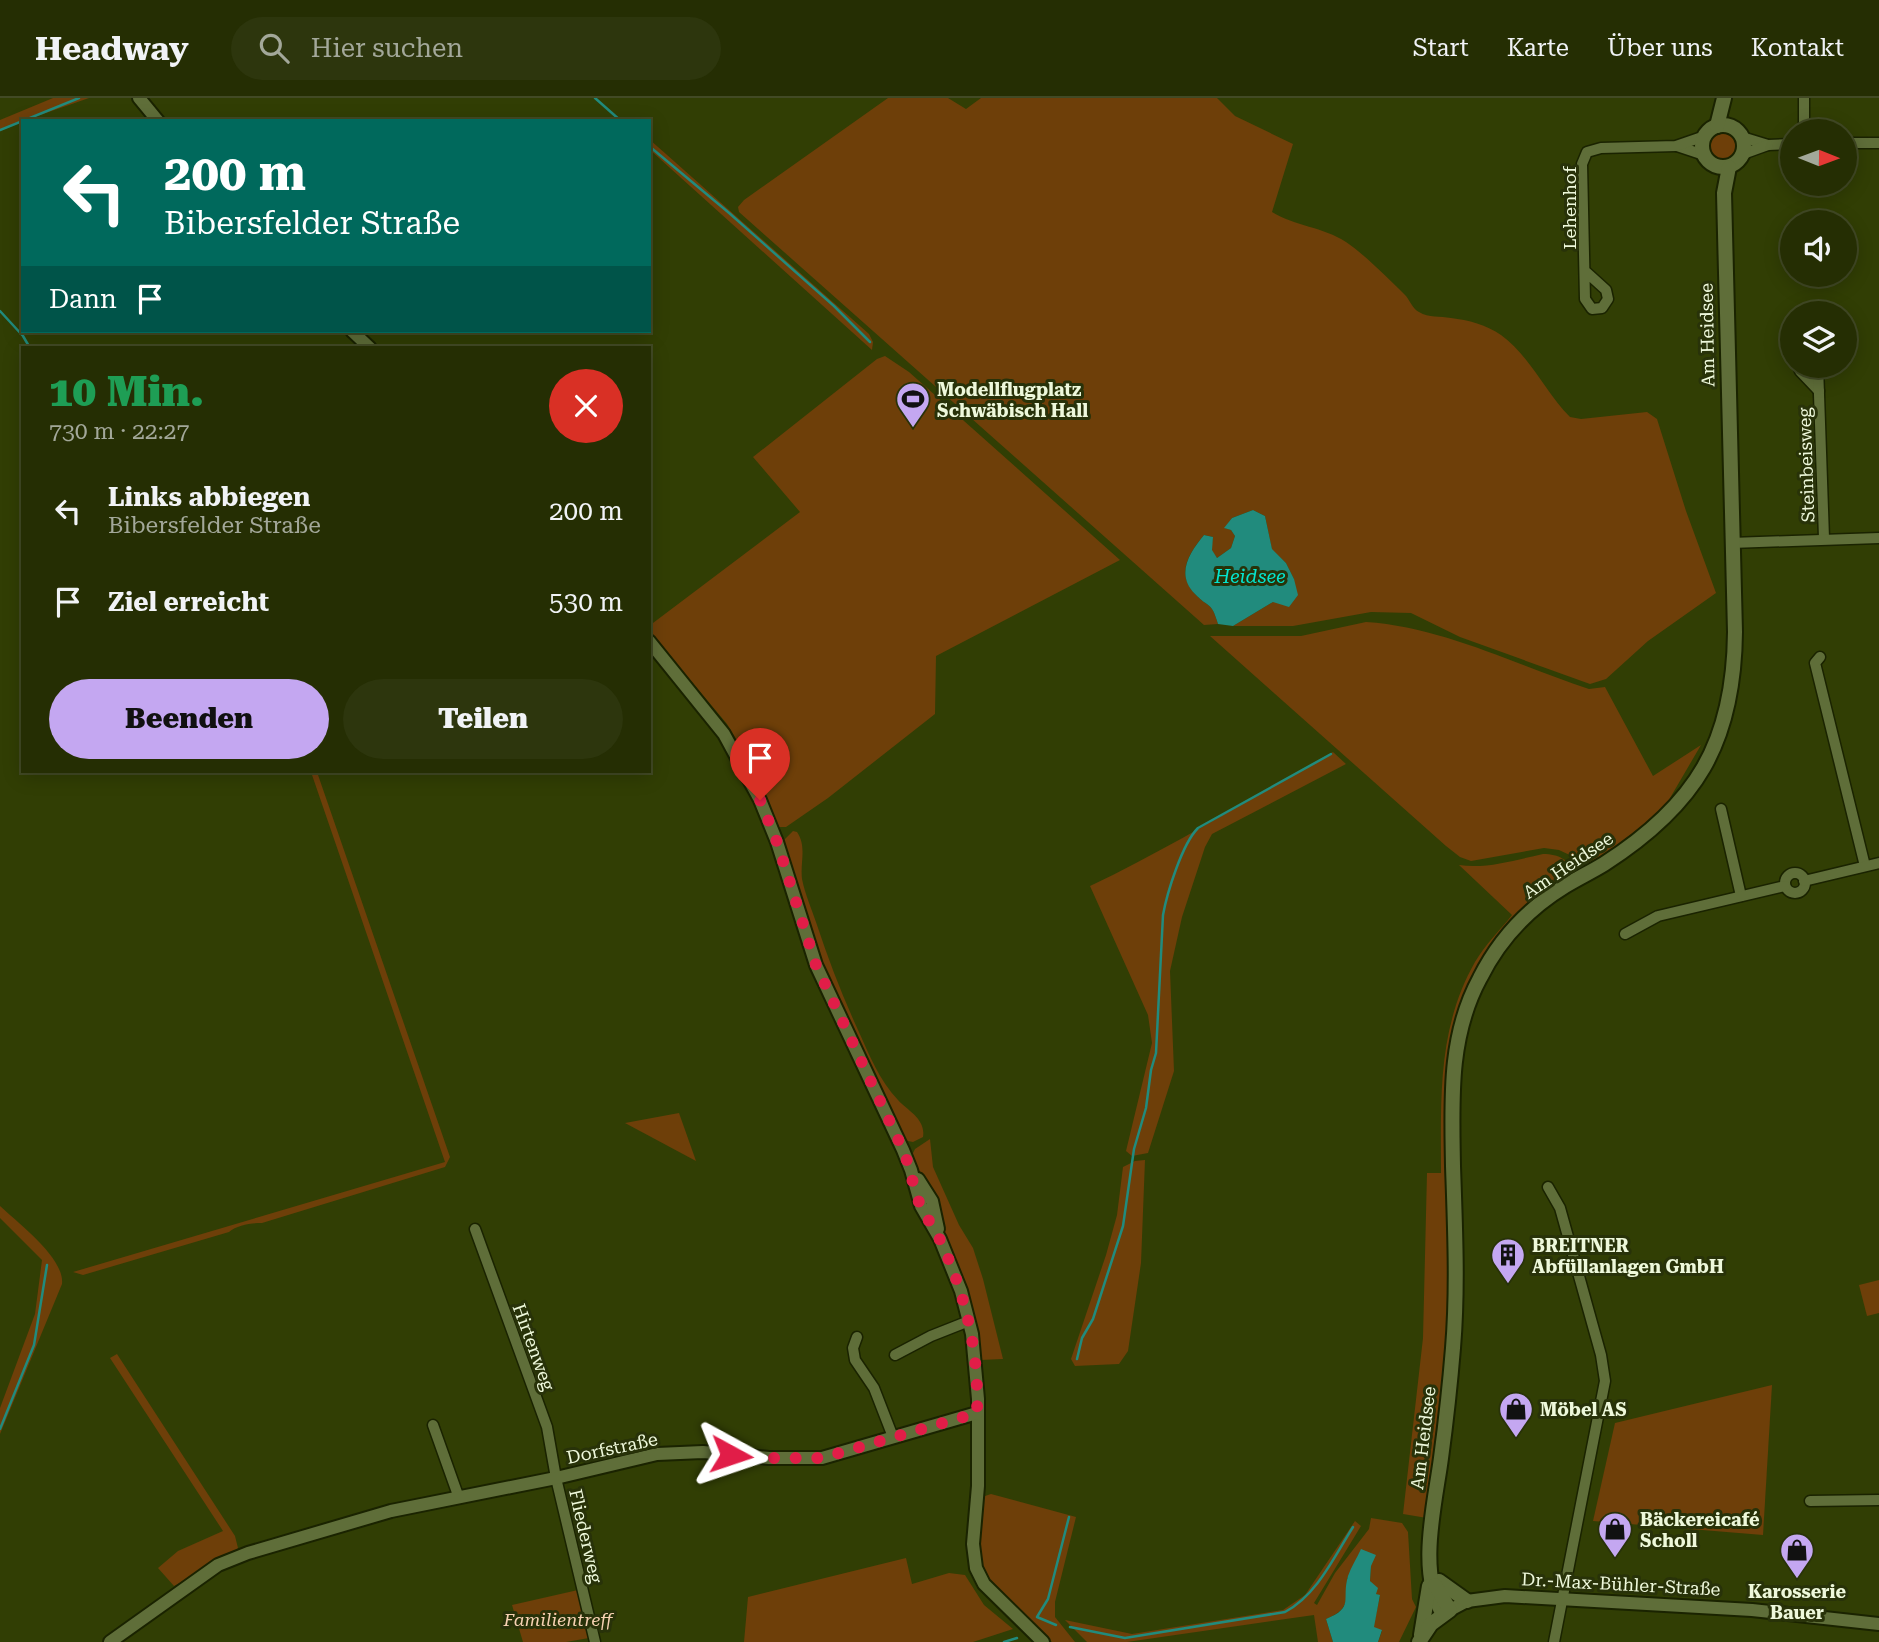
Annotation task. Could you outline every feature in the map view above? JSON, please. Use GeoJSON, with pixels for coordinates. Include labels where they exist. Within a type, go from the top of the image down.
{"type":"FeatureCollection","features":[{"type":"Feature","properties":{"kind":"main road"},"geometry":{"type":"LineString","coordinates":[[1724,98],[1724,126]]}},
{"type":"Feature","properties":{"kind":"main road"},"geometry":{"type":"LineString","coordinates":[[1724,126],[1742,136],[1743,153],[1735,164],[1716,162],[1702,146],[1704,136],[1724,126]]}},
{"type":"Feature","properties":{"kind":"main road","name":"Am Heidsee"},"geometry":{"type":"LineString","coordinates":[[1447,1612],[1436,1603],[1431,1538],[1453,1343],[1453,1071],[1462,1021],[1490,959],[1518,924],[1547,898],[1601,866],[1654,829],[1694,783],[1710,756],[1727,712],[1735,658],[1724,193],[1716,162]]}},
{"type":"Feature","properties":{"kind":"main road"},"geometry":{"type":"LineString","coordinates":[[1419,1641],[1432,1577],[1466,1601]]}},
{"type":"Feature","properties":{"kind":"main road","name":"Dr.-Max-Bühler-Straße"},"geometry":{"type":"LineString","coordinates":[[1419,1641],[1431,1624],[1447,1612]]}},
{"type":"Feature","properties":{"kind":"street"},"geometry":{"type":"LineString","coordinates":[[139,98],[156,119]]}},
{"type":"Feature","properties":{"kind":"street"},"geometry":{"type":"LineString","coordinates":[[1804,98],[1804,119]]}},
{"type":"Feature","properties":{"kind":"street","name":"Lehenhof"},"geometry":{"type":"LineString","coordinates":[[1585,271],[1583,164],[1587,152],[1601,148],[1676,146],[1704,136]]}},
{"type":"Feature","properties":{"kind":"street"},"geometry":{"type":"LineString","coordinates":[[1742,136],[1768,145]]}},
{"type":"Feature","properties":{"kind":"street"},"geometry":{"type":"LineString","coordinates":[[1857,143],[1879,143]]}},
{"type":"Feature","properties":{"kind":"street"},"geometry":{"type":"LineString","coordinates":[[1743,153],[1768,145],[1780,144]]}},
{"type":"Feature","properties":{"kind":"street","name":"Lehenhof"},"geometry":{"type":"LineString","coordinates":[[1676,146],[1716,162]]}},
{"type":"Feature","properties":{"kind":"street"},"geometry":{"type":"LineString","coordinates":[[354,333],[368,346]]}},
{"type":"Feature","properties":{"kind":"street","name":"Steinbeisweg"},"geometry":{"type":"LineString","coordinates":[[1807,378],[1819,391]]}},
{"type":"Feature","properties":{"kind":"street","name":"Steinbeisweg"},"geometry":{"type":"LineString","coordinates":[[1818,378],[1824,538]]}},
{"type":"Feature","properties":{"kind":"street","name":"Steinbeisweg"},"geometry":{"type":"LineString","coordinates":[[1731,543],[1879,538]]}},
{"type":"Feature","properties":{"kind":"street"},"geometry":{"type":"LineString","coordinates":[[651,643],[724,734],[760,800],[777,842],[816,965],[911,1170],[932,1201],[940,1238],[961,1291],[975,1356],[978,1486],[973,1544],[976,1568],[984,1584],[1043,1642]]}},
{"type":"Feature","properties":{"kind":"street"},"geometry":{"type":"LineString","coordinates":[[1820,657],[1815,663],[1865,866]]}},
{"type":"Feature","properties":{"kind":"street"},"geometry":{"type":"LineString","coordinates":[[1721,809],[1741,896]]}},
{"type":"Feature","properties":{"kind":"street"},"geometry":{"type":"LineString","coordinates":[[1625,934],[1658,916],[1785,886],[1791,892],[1799,891],[1804,881],[1879,863]]}},
{"type":"Feature","properties":{"kind":"street"},"geometry":{"type":"LineString","coordinates":[[1548,1187],[1560,1208],[1600,1350],[1605,1381],[1554,1642]]}},
{"type":"Feature","properties":{"kind":"street","name":"Hirtenweg"},"geometry":{"type":"LineString","coordinates":[[475,1229],[547,1427],[556,1478]]}},
{"type":"Feature","properties":{"kind":"street"},"geometry":{"type":"LineString","coordinates":[[895,1355],[931,1336],[969,1321]]}},
{"type":"Feature","properties":{"kind":"street"},"geometry":{"type":"LineString","coordinates":[[857,1337],[853,1348],[855,1360],[874,1388],[893,1437]]}},
{"type":"Feature","properties":{"kind":"street","name":"Dorfstraße"},"geometry":{"type":"LineString","coordinates":[[110,1642],[218,1565],[248,1553],[381,1514],[657,1454],[703,1452],[769,1458],[822,1458],[977,1413]]}},
{"type":"Feature","properties":{"kind":"street"},"geometry":{"type":"LineString","coordinates":[[433,1425],[459,1498]]}},
{"type":"Feature","properties":{"kind":"street","name":"Fliederweg"},"geometry":{"type":"LineString","coordinates":[[556,1478],[595,1642]]}},
{"type":"Feature","properties":{"kind":"street"},"geometry":{"type":"LineString","coordinates":[[1810,1501],[1879,1500]]}},
{"type":"Feature","properties":{"kind":"street","name":"Dr.-Max-Bühler-Straße"},"geometry":{"type":"LineString","coordinates":[[1447,1612],[1466,1601],[1505,1596],[1752,1610],[1879,1624]]}},
{"type":"Feature","properties":{"kind":"green space"},"geometry":{"type":"Polygon","coordinates":[[[53,98],[89,98],[29,119],[21,119],[21,122],[0,131],[0,120],[53,98]]]}},
{"type":"Feature","properties":{"kind":"green space"},"geometry":{"type":"Polygon","coordinates":[[[888,98],[948,98],[966,109],[981,98],[1217,98],[1235,116],[1293,144],[1272,212],[1346,242],[1385,275],[1419,312],[1471,322],[1501,335],[1520,353],[1570,417],[1581,419],[1647,412],[1657,419],[1716,593],[1648,641],[1606,679],[1590,684],[1460,637],[1411,613],[1371,612],[1293,626],[1233,626],[1273,602],[1294,579],[1286,563],[1272,550],[1265,516],[1253,510],[1232,518],[1225,528],[1231,530],[1235,536],[1231,548],[1217,558],[1211,550],[1213,537],[1204,535],[1187,563],[1185,571],[1189,586],[1211,608],[1218,624],[1204,625],[739,212],[738,207],[744,200],[888,98]]]}},
{"type":"Feature","properties":{"kind":"green space"},"geometry":{"type":"Polygon","coordinates":[[[1723,130],[1734,134],[1738,145],[1734,156],[1723,160],[1712,156],[1708,145],[1712,134],[1723,130]]]}},
{"type":"Feature","properties":{"kind":"green space"},"geometry":{"type":"Polygon","coordinates":[[[651,141],[869,334],[873,342],[872,350],[651,151],[651,141]]]}},
{"type":"Feature","properties":{"kind":"green space"},"geometry":{"type":"Polygon","coordinates":[[[885,356],[909,372],[1120,560],[936,656],[935,714],[828,798],[786,827],[778,827],[750,762],[727,724],[651,633],[651,624],[800,512],[753,457],[877,359],[885,356]]]}},
{"type":"Feature","properties":{"kind":"green space"},"geometry":{"type":"Polygon","coordinates":[[[1366,622],[1423,631],[1479,648],[1589,689],[1605,687],[1653,776],[1701,745],[1663,810],[1591,865],[1559,850],[1544,848],[1471,861],[1460,857],[1210,636],[1301,636],[1366,622]]]}},
{"type":"Feature","properties":{"kind":"green space"},"geometry":{"type":"Polygon","coordinates":[[[1333,752],[1346,764],[1212,834],[1205,847],[1182,917],[1170,971],[1174,1071],[1148,1153],[1132,1156],[1126,1151],[1152,1043],[1148,1015],[1090,886],[1182,838],[1333,752]]]}},
{"type":"Feature","properties":{"kind":"green space"},"geometry":{"type":"Polygon","coordinates":[[[311,773],[317,773],[450,1157],[445,1167],[262,1223],[240,1226],[229,1232],[83,1275],[73,1272],[445,1162],[311,773]]]}},
{"type":"Feature","properties":{"kind":"green space"},"geometry":{"type":"Polygon","coordinates":[[[793,831],[797,832],[802,843],[802,879],[807,896],[852,1017],[885,1084],[922,1125],[923,1137],[913,1142],[903,1140],[836,1003],[781,843],[793,831]]]}},
{"type":"Feature","properties":{"kind":"green space"},"geometry":{"type":"Polygon","coordinates":[[[1543,854],[1563,859],[1577,873],[1514,921],[1450,1049],[1447,1074],[1449,1278],[1443,1395],[1427,1518],[1403,1514],[1423,1338],[1427,1173],[1441,1173],[1442,1091],[1448,1039],[1463,987],[1475,962],[1512,915],[1459,865],[1490,865],[1543,854]]]}},
{"type":"Feature","properties":{"kind":"green space"},"geometry":{"type":"Polygon","coordinates":[[[679,1113],[696,1161],[625,1123],[679,1113]]]}},
{"type":"Feature","properties":{"kind":"green space"},"geometry":{"type":"Polygon","coordinates":[[[930,1139],[933,1167],[959,1225],[973,1248],[1003,1359],[980,1360],[932,1195],[911,1157],[915,1149],[930,1139]]]}},
{"type":"Feature","properties":{"kind":"green space"},"geometry":{"type":"Polygon","coordinates":[[[1145,1160],[1141,1263],[1128,1351],[1119,1364],[1075,1366],[1071,1359],[1117,1215],[1123,1167],[1145,1160]]]}},
{"type":"Feature","properties":{"kind":"green space"},"geometry":{"type":"Polygon","coordinates":[[[0,1206],[48,1252],[61,1274],[62,1284],[0,1434],[0,1408],[35,1314],[42,1260],[0,1218],[0,1206]]]}},
{"type":"Feature","properties":{"kind":"green space"},"geometry":{"type":"Polygon","coordinates":[[[1879,1280],[1879,1313],[1867,1316],[1859,1285],[1879,1280]]]}},
{"type":"Feature","properties":{"kind":"green space"},"geometry":{"type":"Polygon","coordinates":[[[117,1354],[235,1536],[238,1548],[233,1556],[174,1586],[158,1568],[178,1551],[223,1531],[110,1358],[117,1354]]]}},
{"type":"Feature","properties":{"kind":"green space"},"geometry":{"type":"Polygon","coordinates":[[[1772,1385],[1763,1535],[1593,1521],[1615,1423],[1772,1385]]]}},
{"type":"Feature","properties":{"kind":"green space"},"geometry":{"type":"Polygon","coordinates":[[[991,1494],[1076,1517],[1055,1602],[1055,1617],[1075,1642],[1052,1642],[992,1586],[983,1565],[979,1544],[980,1509],[985,1496],[991,1494]]]}},
{"type":"Feature","properties":{"kind":"green space"},"geometry":{"type":"Polygon","coordinates":[[[1371,1518],[1402,1523],[1408,1532],[1412,1599],[1416,1607],[1399,1642],[1378,1642],[1382,1631],[1373,1628],[1380,1596],[1376,1594],[1370,1581],[1371,1566],[1347,1578],[1343,1608],[1326,1619],[1333,1642],[1318,1642],[1314,1615],[1127,1642],[1087,1642],[1065,1620],[1132,1634],[1283,1610],[1305,1595],[1355,1521],[1361,1526],[1314,1603],[1317,1605],[1335,1573],[1369,1529],[1371,1518]]]}},
{"type":"Feature","properties":{"kind":"green space"},"geometry":{"type":"Polygon","coordinates":[[[906,1558],[912,1584],[949,1573],[965,1575],[984,1605],[1013,1629],[973,1642],[744,1642],[748,1597],[906,1558]]]}},
{"type":"Feature","properties":{"kind":"green space","name":"Familientreff"},"geometry":{"type":"Polygon","coordinates":[[[578,1590],[589,1638],[566,1642],[523,1642],[512,1605],[578,1590]]]}},
{"type":"Feature","properties":{"kind":"water","name":"Heidsee"},"geometry":{"type":"Polygon","coordinates":[[[1253,510],[1265,516],[1272,549],[1286,563],[1298,595],[1289,607],[1273,602],[1233,626],[1218,624],[1211,608],[1189,586],[1185,571],[1187,563],[1204,535],[1213,537],[1212,550],[1217,558],[1231,548],[1235,536],[1231,530],[1224,528],[1232,518],[1253,510]]]}},
{"type":"Feature","properties":{"kind":"water"},"geometry":{"type":"Polygon","coordinates":[[[1361,1549],[1376,1555],[1371,1566],[1370,1581],[1378,1588],[1376,1594],[1380,1595],[1374,1627],[1382,1630],[1378,1642],[1333,1642],[1326,1619],[1341,1611],[1344,1606],[1348,1576],[1361,1549]]]}},
{"type":"Feature","properties":{"kind":"waterway"},"geometry":{"type":"LineString","coordinates":[[27,119],[79,98]]}},
{"type":"Feature","properties":{"kind":"waterway"},"geometry":{"type":"LineString","coordinates":[[595,98],[619,119]]}},
{"type":"Feature","properties":{"kind":"waterway"},"geometry":{"type":"LineString","coordinates":[[0,130],[21,121]]}},
{"type":"Feature","properties":{"kind":"waterway"},"geometry":{"type":"LineString","coordinates":[[651,148],[834,306],[870,342]]}},
{"type":"Feature","properties":{"kind":"waterway"},"geometry":{"type":"LineString","coordinates":[[0,311],[29,346]]}},
{"type":"Feature","properties":{"kind":"waterway"},"geometry":{"type":"LineString","coordinates":[[1077,1359],[1082,1338],[1093,1319],[1123,1226],[1134,1149],[1146,1108],[1156,1053],[1163,915],[1186,845],[1198,828],[1331,754]]}},
{"type":"Feature","properties":{"kind":"waterway"},"geometry":{"type":"LineString","coordinates":[[0,1429],[34,1345],[47,1265]]}},
{"type":"Feature","properties":{"kind":"waterway"},"geometry":{"type":"LineString","coordinates":[[1056,1625],[1037,1617],[1048,1599],[1069,1517]]}},
{"type":"Feature","properties":{"kind":"waterway"},"geometry":{"type":"LineString","coordinates":[[1070,1627],[1125,1638],[1285,1612],[1316,1586],[1353,1527]]}},
{"type":"Feature","properties":{"kind":"waterway"},"geometry":{"type":"LineString","coordinates":[[1004,1642],[1017,1638]]}},
{"type":"Feature","properties":{"kind":"place","name":"Modellflugplatz Schwäbisch Hall"},"geometry":{"type":"Point","coordinates":[913,429]}},
{"type":"Feature","properties":{"kind":"place","name":"BREITNER Abfüllanlagen GmbH"},"geometry":{"type":"Point","coordinates":[1508,1285]}},
{"type":"Feature","properties":{"kind":"place","name":"Möbel AS"},"geometry":{"type":"Point","coordinates":[1516,1439]}},
{"type":"Feature","properties":{"kind":"place","name":"Bäckereicafé Scholl"},"geometry":{"type":"Point","coordinates":[1615,1559]}},
{"type":"Feature","properties":{"kind":"place","name":"Karosserie Bauer"},"geometry":{"type":"Point","coordinates":[1797,1580]}},
{"type":"Feature","properties":{"kind":"route"},"geometry":{"type":"LineString","coordinates":[[731,1455],[811,1459],[846,1453],[977,1413],[978,1399],[975,1356],[961,1291],[940,1238],[920,1206],[903,1150],[816,965],[777,842],[760,800]]}}]}
